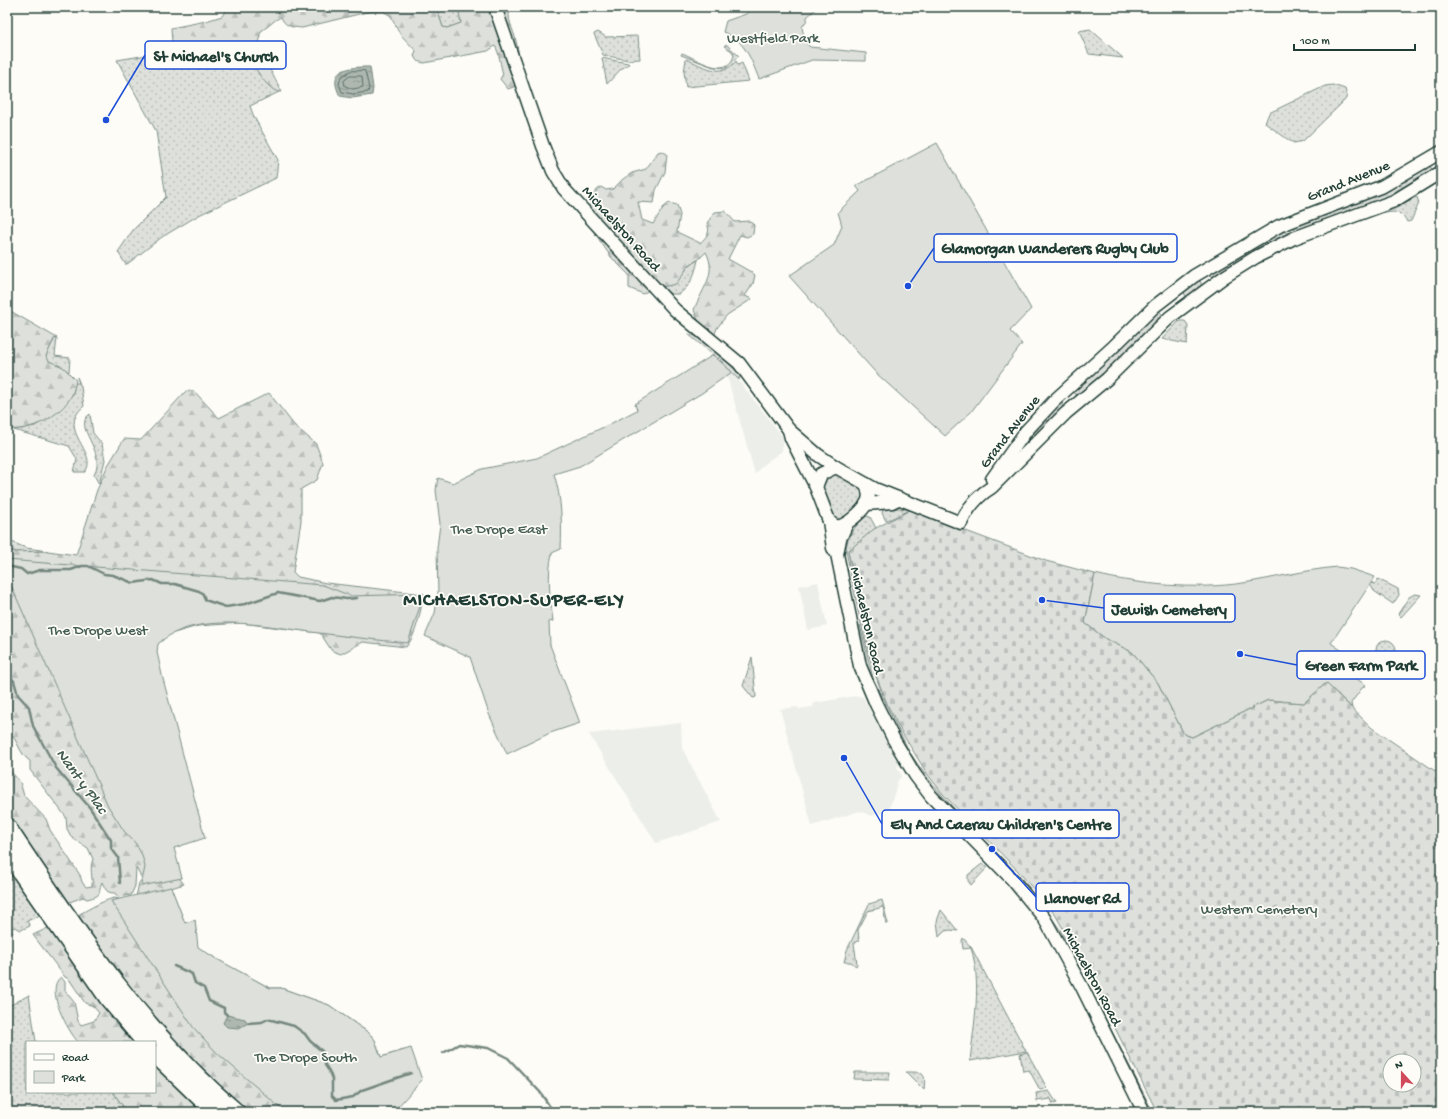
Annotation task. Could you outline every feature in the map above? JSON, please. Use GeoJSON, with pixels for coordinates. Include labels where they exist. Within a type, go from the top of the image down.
{"type":"FeatureCollection","features":[{"type":"Feature","properties":{"kind":"highway"},"geometry":{"type":"LineString","coordinates":[[7,827],[91,950],[136,1010],[191,1070],[236,1112]]}},
{"type":"Feature","properties":{"kind":"highway"},"geometry":{"type":"LineString","coordinates":[[7,852],[91,974],[144,1041]]}},
{"type":"Feature","properties":{"kind":"highway"},"geometry":{"type":"LineString","coordinates":[[156,1055],[215,1112]]}},
{"type":"Feature","properties":{"kind":"street","name":"Michaelston Road"},"geometry":{"type":"LineString","coordinates":[[495,7],[543,146],[561,185],[670,305],[687,321],[723,348],[739,363],[789,430],[797,435],[810,449],[836,467]]}},
{"type":"Feature","properties":{"kind":"street","name":"Grand Avenue"},"geometry":{"type":"LineString","coordinates":[[984,492],[1026,431],[1063,392],[1173,291],[1201,271],[1287,222],[1383,186],[1441,152]]}},
{"type":"Feature","properties":{"kind":"street","name":"Grand Avenue"},"geometry":{"type":"LineString","coordinates":[[898,499],[961,523],[970,504],[992,487],[1075,405],[1116,370],[1170,317],[1211,286],[1238,268],[1294,238],[1394,201],[1441,172]]}},
{"type":"Feature","properties":{"kind":"street"},"geometry":{"type":"LineString","coordinates":[[1287,222],[1294,238]]}},
{"type":"Feature","properties":{"kind":"street"},"geometry":{"type":"LineString","coordinates":[[1201,271],[1211,286]]}},
{"type":"Feature","properties":{"kind":"street"},"geometry":{"type":"LineString","coordinates":[[1173,291],[1185,306]]}},
{"type":"Feature","properties":{"kind":"street","name":"Grand Avenue"},"geometry":{"type":"LineString","coordinates":[[1063,392],[1075,405]]}},
{"type":"Feature","properties":{"kind":"street","name":"Michaelston Road"},"geometry":{"type":"LineString","coordinates":[[789,430],[791,438],[816,487]]}},
{"type":"Feature","properties":{"kind":"street"},"geometry":{"type":"LineString","coordinates":[[866,484],[869,496],[866,504],[847,524],[836,526],[829,521],[816,487],[821,474],[836,467],[866,484],[898,499],[892,502],[866,504]]}},
{"type":"Feature","properties":{"kind":"street","name":"Michaelston Road"},"geometry":{"type":"LineString","coordinates":[[829,521],[833,548],[837,554],[860,666],[876,704],[894,740],[915,775],[931,796],[1012,879],[1044,918],[1082,987],[1144,1112]]}},
{"type":"Feature","properties":{"kind":"street","name":"Michaelston Road"},"geometry":{"type":"LineString","coordinates":[[837,554],[840,539],[847,524]]}},
{"type":"Feature","properties":{"kind":"shaded area"},"geometry":{"type":"Polygon","coordinates":[[[732,372],[783,437],[782,451],[764,464],[755,474],[727,376],[732,372]]]}},
{"type":"Feature","properties":{"kind":"shaded area"},"geometry":{"type":"Polygon","coordinates":[[[818,582],[827,626],[808,630],[799,586],[818,582]]]}},
{"type":"Feature","properties":{"kind":"shaded area"},"geometry":{"type":"Polygon","coordinates":[[[856,696],[863,697],[899,765],[897,767],[902,776],[898,780],[889,811],[871,816],[860,811],[812,826],[780,709],[813,707],[814,703],[856,696]]]}},
{"type":"Feature","properties":{"kind":"shaded area"},"geometry":{"type":"Polygon","coordinates":[[[681,723],[682,748],[721,822],[656,843],[589,734],[681,723]]]}},
{"type":"Feature","properties":{"kind":"green space"},"geometry":{"type":"Polygon","coordinates":[[[229,7],[436,7],[443,27],[447,28],[461,23],[458,7],[511,7],[509,11],[509,19],[518,52],[520,68],[519,85],[508,89],[500,79],[503,74],[498,52],[495,46],[488,51],[424,63],[417,61],[414,56],[416,51],[400,34],[391,16],[383,11],[367,12],[302,28],[287,25],[281,17],[261,31],[260,45],[270,71],[282,92],[276,91],[265,82],[244,48],[219,49],[203,53],[195,56],[183,67],[178,66],[173,57],[171,28],[206,21],[222,16],[229,7]]]}},
{"type":"Feature","properties":{"kind":"green space"},"geometry":{"type":"Polygon","coordinates":[[[436,7],[458,7],[461,23],[447,28],[443,27],[436,7]]]}},
{"type":"Feature","properties":{"kind":"green space","name":"Westfield Park"},"geometry":{"type":"Polygon","coordinates":[[[752,7],[818,7],[807,17],[807,20],[802,27],[805,42],[810,47],[866,53],[866,61],[812,60],[759,79],[750,57],[742,45],[731,35],[723,32],[726,21],[746,14],[752,7]]]}},
{"type":"Feature","properties":{"kind":"green space"},"geometry":{"type":"Polygon","coordinates":[[[1090,29],[1123,58],[1089,54],[1079,31],[1090,29]]]}},
{"type":"Feature","properties":{"kind":"green space"},"geometry":{"type":"Polygon","coordinates":[[[598,32],[606,37],[638,36],[640,59],[628,60],[603,55],[594,34],[598,32]]]}},
{"type":"Feature","properties":{"kind":"green space"},"geometry":{"type":"Polygon","coordinates":[[[726,44],[739,56],[726,68],[713,67],[681,55],[682,53],[710,65],[718,67],[724,66],[730,63],[734,56],[732,51],[724,46],[726,44]]]}},
{"type":"Feature","properties":{"kind":"green space"},"geometry":{"type":"Polygon","coordinates":[[[219,48],[244,48],[273,89],[279,92],[250,106],[254,117],[278,160],[276,178],[199,215],[162,237],[126,265],[118,252],[133,230],[166,197],[156,131],[117,60],[160,53],[173,57],[178,66],[183,67],[187,61],[219,48]]]}},
{"type":"Feature","properties":{"kind":"green space"},"geometry":{"type":"Polygon","coordinates":[[[602,58],[629,64],[621,69],[607,84],[602,58]]]}},
{"type":"Feature","properties":{"kind":"green space"},"geometry":{"type":"Polygon","coordinates":[[[686,59],[712,69],[719,70],[731,66],[736,61],[738,65],[742,63],[749,81],[686,87],[684,72],[686,59]]]}},
{"type":"Feature","properties":{"kind":"green space"},"geometry":{"type":"Polygon","coordinates":[[[1333,85],[1345,89],[1347,96],[1345,100],[1303,141],[1294,143],[1265,123],[1269,113],[1325,86],[1333,85]]]}},
{"type":"Feature","properties":{"kind":"green space"},"geometry":{"type":"Polygon","coordinates":[[[937,143],[1031,309],[1010,331],[1022,344],[971,412],[945,436],[876,373],[789,276],[834,245],[842,226],[838,212],[860,191],[856,186],[937,143]]]}},
{"type":"Feature","properties":{"kind":"green space"},"geometry":{"type":"Polygon","coordinates":[[[662,151],[667,154],[665,172],[656,190],[654,203],[638,202],[642,220],[653,224],[663,208],[669,203],[677,205],[680,215],[677,232],[700,243],[708,234],[709,229],[707,223],[715,212],[725,211],[735,222],[749,221],[754,225],[753,234],[747,237],[740,235],[728,259],[755,275],[753,284],[745,296],[752,299],[727,315],[717,328],[714,336],[700,325],[694,310],[709,275],[709,260],[706,252],[699,259],[689,265],[676,284],[662,287],[655,286],[643,294],[629,288],[629,275],[611,257],[587,222],[592,198],[597,190],[601,187],[606,190],[613,189],[623,179],[632,173],[646,169],[658,152],[662,151]]]}},
{"type":"Feature","properties":{"kind":"green space"},"geometry":{"type":"Polygon","coordinates":[[[1428,163],[1435,174],[1402,194],[1296,232],[1293,226],[1428,163]]]}},
{"type":"Feature","properties":{"kind":"green space"},"geometry":{"type":"Polygon","coordinates":[[[1417,197],[1419,203],[1411,221],[1407,222],[1401,214],[1398,213],[1386,213],[1413,198],[1417,197]]]}},
{"type":"Feature","properties":{"kind":"green space"},"geometry":{"type":"Polygon","coordinates":[[[1283,229],[1287,234],[1287,237],[1238,265],[1232,255],[1283,229]]]}},
{"type":"Feature","properties":{"kind":"green space"},"geometry":{"type":"Polygon","coordinates":[[[1228,257],[1234,267],[1214,278],[1209,273],[1228,257]]]}},
{"type":"Feature","properties":{"kind":"green space"},"geometry":{"type":"Polygon","coordinates":[[[698,260],[692,279],[687,287],[679,294],[671,294],[667,291],[665,293],[658,286],[679,279],[689,265],[698,260]]]}},
{"type":"Feature","properties":{"kind":"green space"},"geometry":{"type":"Polygon","coordinates":[[[1197,280],[1201,282],[1201,288],[1189,298],[1186,297],[1183,290],[1197,280]]]}},
{"type":"Feature","properties":{"kind":"green space"},"geometry":{"type":"Polygon","coordinates":[[[7,309],[57,338],[54,339],[46,356],[49,361],[63,367],[76,380],[72,395],[61,410],[44,421],[26,428],[7,429],[7,309]]]}},
{"type":"Feature","properties":{"kind":"green space"},"geometry":{"type":"Polygon","coordinates":[[[1157,309],[1166,318],[1081,396],[1075,394],[1073,389],[1157,309]]]}},
{"type":"Feature","properties":{"kind":"green space"},"geometry":{"type":"Polygon","coordinates":[[[1179,321],[1185,321],[1188,325],[1187,344],[1162,339],[1179,321]]]}},
{"type":"Feature","properties":{"kind":"green space"},"geometry":{"type":"Polygon","coordinates":[[[688,334],[696,336],[722,356],[718,359],[688,334]]]}},
{"type":"Feature","properties":{"kind":"green space"},"geometry":{"type":"Polygon","coordinates":[[[57,338],[55,356],[70,358],[69,372],[49,361],[46,356],[54,339],[57,338]]]}},
{"type":"Feature","properties":{"kind":"green space","name":"The Drope East"},"geometry":{"type":"Polygon","coordinates":[[[713,355],[732,372],[702,393],[580,466],[554,474],[560,502],[561,549],[552,553],[550,562],[550,587],[553,621],[549,622],[550,645],[580,723],[550,733],[507,754],[489,714],[470,657],[425,636],[435,613],[438,595],[437,548],[440,524],[436,490],[438,478],[453,483],[482,469],[537,458],[637,410],[635,404],[713,355]]]}},
{"type":"Feature","properties":{"kind":"green space"},"geometry":{"type":"Polygon","coordinates":[[[723,357],[739,374],[739,380],[720,360],[723,357]]]}},
{"type":"Feature","properties":{"kind":"green space"},"geometry":{"type":"Polygon","coordinates":[[[77,377],[81,387],[84,406],[76,415],[74,424],[87,457],[88,464],[85,472],[74,472],[77,459],[69,446],[14,430],[35,426],[46,419],[73,394],[75,383],[79,383],[77,377]]]}},
{"type":"Feature","properties":{"kind":"green space"},"geometry":{"type":"Polygon","coordinates":[[[186,391],[194,391],[219,418],[269,393],[294,425],[316,444],[323,463],[317,480],[301,489],[301,521],[293,572],[298,577],[326,583],[424,594],[420,615],[413,637],[406,647],[363,642],[341,654],[332,651],[320,633],[241,623],[198,626],[167,635],[158,644],[153,646],[173,834],[175,873],[184,884],[171,888],[185,923],[195,920],[197,947],[215,958],[211,960],[136,897],[139,883],[142,879],[136,868],[135,886],[131,895],[118,897],[115,893],[107,890],[102,882],[98,895],[87,899],[83,897],[67,903],[7,814],[7,767],[20,782],[24,796],[46,819],[50,830],[80,875],[82,882],[86,887],[92,886],[91,866],[93,859],[88,848],[72,838],[67,829],[66,817],[30,770],[30,761],[23,754],[14,738],[7,730],[7,549],[15,552],[48,551],[76,555],[97,490],[107,467],[124,439],[141,440],[186,391]]]}},
{"type":"Feature","properties":{"kind":"green space"},"geometry":{"type":"Polygon","coordinates":[[[1061,402],[1065,408],[1020,453],[1018,452],[1035,427],[1061,402]]]}},
{"type":"Feature","properties":{"kind":"green space"},"geometry":{"type":"Polygon","coordinates":[[[90,414],[93,433],[102,444],[105,460],[99,484],[94,475],[97,466],[97,457],[85,426],[85,419],[90,414]]]}},
{"type":"Feature","properties":{"kind":"green space"},"geometry":{"type":"Polygon","coordinates":[[[834,473],[862,487],[864,501],[843,521],[834,519],[822,489],[824,478],[834,473]]]}},
{"type":"Feature","properties":{"kind":"green space"},"geometry":{"type":"Polygon","coordinates":[[[898,508],[910,510],[886,521],[882,513],[883,510],[898,508]]]}},
{"type":"Feature","properties":{"kind":"green space","name":"Western Cemetery"},"geometry":{"type":"Polygon","coordinates":[[[910,510],[1046,561],[1095,574],[1085,623],[1106,639],[1132,652],[1158,683],[1184,734],[1192,737],[1268,700],[1304,703],[1326,683],[1372,728],[1441,775],[1441,1112],[1157,1112],[1085,968],[1056,916],[1019,872],[943,794],[928,775],[902,733],[888,706],[873,668],[848,551],[874,529],[910,510]]]}},
{"type":"Feature","properties":{"kind":"green space"},"geometry":{"type":"Polygon","coordinates":[[[867,516],[870,517],[876,528],[848,551],[873,667],[862,630],[846,551],[846,546],[852,531],[867,516]]]}},
{"type":"Feature","properties":{"kind":"green space"},"geometry":{"type":"Polygon","coordinates":[[[7,540],[26,548],[48,551],[15,552],[7,549],[7,540]]]}},
{"type":"Feature","properties":{"kind":"green space","name":"The Drope West"},"geometry":{"type":"Polygon","coordinates":[[[7,560],[323,585],[351,596],[424,594],[408,643],[252,624],[231,623],[191,627],[173,633],[158,644],[157,652],[162,675],[205,838],[174,848],[182,878],[141,886],[145,867],[142,855],[136,844],[124,831],[108,806],[7,576],[7,560]]]}},
{"type":"Feature","properties":{"kind":"green space"},"geometry":{"type":"Polygon","coordinates":[[[1337,567],[1351,569],[1375,577],[1331,643],[1348,655],[1340,668],[1366,685],[1351,703],[1352,708],[1326,683],[1304,703],[1268,700],[1192,737],[1184,734],[1158,683],[1132,652],[1106,639],[1085,623],[1095,574],[1149,584],[1207,586],[1243,583],[1337,567]]]}},
{"type":"Feature","properties":{"kind":"green space"},"geometry":{"type":"Polygon","coordinates":[[[1378,579],[1398,589],[1399,595],[1393,604],[1374,591],[1371,586],[1372,583],[1375,584],[1378,579]]]}},
{"type":"Feature","properties":{"kind":"green space"},"geometry":{"type":"Polygon","coordinates":[[[1415,594],[1421,595],[1401,617],[1398,614],[1409,597],[1415,594]]]}},
{"type":"Feature","properties":{"kind":"green space"},"geometry":{"type":"Polygon","coordinates":[[[860,625],[873,678],[908,749],[905,750],[871,683],[856,626],[860,625]]]}},
{"type":"Feature","properties":{"kind":"green space"},"geometry":{"type":"Polygon","coordinates":[[[1386,640],[1393,643],[1396,650],[1393,657],[1386,660],[1379,657],[1376,650],[1379,643],[1386,640]]]}},
{"type":"Feature","properties":{"kind":"green space"},"geometry":{"type":"Polygon","coordinates":[[[752,657],[756,697],[753,698],[743,686],[752,657]]]}},
{"type":"Feature","properties":{"kind":"green space"},"geometry":{"type":"Polygon","coordinates":[[[874,670],[888,706],[880,687],[874,670]]]}},
{"type":"Feature","properties":{"kind":"green space"},"geometry":{"type":"Polygon","coordinates":[[[911,754],[937,790],[988,844],[986,846],[934,792],[908,755],[911,754]]]}},
{"type":"Feature","properties":{"kind":"green space"},"geometry":{"type":"Polygon","coordinates":[[[996,852],[1030,888],[1028,890],[994,854],[996,852]]]}},
{"type":"Feature","properties":{"kind":"green space"},"geometry":{"type":"Polygon","coordinates":[[[7,864],[41,915],[27,921],[30,926],[21,930],[15,927],[11,929],[13,933],[7,937],[7,864]]]}},
{"type":"Feature","properties":{"kind":"green space"},"geometry":{"type":"Polygon","coordinates":[[[982,864],[988,867],[971,885],[968,881],[968,875],[982,864]]]}},
{"type":"Feature","properties":{"kind":"green space","name":"The Drope South"},"geometry":{"type":"Polygon","coordinates":[[[171,887],[185,923],[195,920],[198,947],[270,988],[281,988],[329,1005],[369,1033],[375,1040],[381,1057],[411,1048],[422,1080],[393,1112],[285,1112],[217,1053],[193,1027],[111,901],[171,887]]]}},
{"type":"Feature","properties":{"kind":"green space"},"geometry":{"type":"Polygon","coordinates":[[[1036,895],[1061,931],[1153,1112],[1149,1112],[1033,897],[1036,895]]]}},
{"type":"Feature","properties":{"kind":"green space","name":"The Drope South"},"geometry":{"type":"Polygon","coordinates":[[[114,898],[119,899],[129,912],[270,988],[281,988],[329,1005],[369,1033],[375,1040],[381,1057],[404,1050],[393,1112],[245,1112],[197,1068],[175,1044],[74,917],[98,904],[114,898]]]}},
{"type":"Feature","properties":{"kind":"green space"},"geometry":{"type":"Polygon","coordinates":[[[882,900],[888,923],[886,924],[883,907],[868,911],[858,930],[859,940],[854,943],[857,964],[856,966],[851,962],[844,962],[847,950],[869,904],[882,900]]]}},
{"type":"Feature","properties":{"kind":"green space"},"geometry":{"type":"Polygon","coordinates":[[[941,910],[958,931],[945,931],[939,937],[937,921],[941,910]]]}},
{"type":"Feature","properties":{"kind":"green space"},"geometry":{"type":"Polygon","coordinates":[[[50,927],[135,1041],[77,1041],[59,1010],[56,1000],[56,982],[61,977],[65,982],[65,991],[74,1002],[78,1021],[81,1025],[94,1021],[99,1013],[93,1006],[85,1003],[69,979],[65,977],[33,935],[50,927]]]}},
{"type":"Feature","properties":{"kind":"green space"},"geometry":{"type":"Polygon","coordinates":[[[963,938],[971,947],[1026,1051],[970,1061],[977,989],[971,948],[963,949],[963,938]]]}},
{"type":"Feature","properties":{"kind":"green space"},"geometry":{"type":"Polygon","coordinates":[[[29,995],[36,1041],[26,1041],[26,1093],[114,1093],[127,1112],[7,1112],[7,1007],[29,995]]]}},
{"type":"Feature","properties":{"kind":"green space"},"geometry":{"type":"Polygon","coordinates":[[[1027,1052],[1047,1088],[1040,1090],[1029,1070],[1023,1071],[1020,1054],[1027,1052]]]}},
{"type":"Feature","properties":{"kind":"green space"},"geometry":{"type":"Polygon","coordinates":[[[156,1064],[205,1112],[127,1112],[114,1093],[156,1093],[156,1064]]]}},
{"type":"Feature","properties":{"kind":"green space"},"geometry":{"type":"Polygon","coordinates":[[[855,1072],[890,1072],[889,1080],[854,1079],[855,1072]]]}},
{"type":"Feature","properties":{"kind":"green space"},"geometry":{"type":"Polygon","coordinates":[[[906,1072],[917,1072],[924,1076],[924,1090],[906,1072]]]}},
{"type":"Feature","properties":{"kind":"green space"},"geometry":{"type":"Polygon","coordinates":[[[1049,1091],[1057,1103],[1053,1104],[1051,1099],[1037,1101],[1036,1093],[1049,1091]]]}},
{"type":"Feature","properties":{"kind":"water"},"geometry":{"type":"Polygon","coordinates":[[[370,67],[373,88],[372,95],[352,98],[340,96],[337,88],[336,77],[342,71],[370,67]]]}},
{"type":"Feature","properties":{"kind":"water"},"geometry":{"type":"Polygon","coordinates":[[[227,1015],[245,1019],[248,1023],[239,1028],[227,1027],[223,1023],[227,1015]]]}},
{"type":"Feature","properties":{"kind":"waterway"},"geometry":{"type":"LineString","coordinates":[[7,566],[21,569],[27,574],[40,570],[71,570],[82,566],[88,566],[104,574],[113,575],[133,583],[153,580],[162,584],[175,584],[199,591],[203,594],[205,600],[226,607],[245,604],[278,593],[320,601],[332,597],[347,599],[357,598]]}},
{"type":"Feature","properties":{"kind":"waterway","name":"Nant y Plac"},"geometry":{"type":"LineString","coordinates":[[7,674],[14,681],[18,695],[29,707],[33,726],[56,768],[90,808],[111,840],[111,848],[118,857],[120,883]]}},
{"type":"Feature","properties":{"kind":"waterway","name":"Nant y Plac"},"geometry":{"type":"LineString","coordinates":[[174,966],[192,974],[195,983],[204,988],[209,1001],[224,1008],[224,1012],[227,1015]]}},
{"type":"Feature","properties":{"kind":"waterway","name":"Nant y Plac"},"geometry":{"type":"LineString","coordinates":[[248,1023],[262,1022],[268,1019],[294,1026],[305,1034],[310,1041],[323,1052],[325,1065],[332,1079],[332,1096],[336,1100],[353,1097],[362,1090],[411,1073]]}},
{"type":"Feature","properties":{"kind":"waterway","name":"Nant y Plac"},"geometry":{"type":"LineString","coordinates":[[443,1053],[459,1044],[488,1048],[508,1058],[540,1092],[552,1110]]}},
{"type":"Feature","properties":{"kind":"place","name":"St Michael's Church"},"geometry":{"type":"Point","coordinates":[106,120]}},
{"type":"Feature","properties":{"kind":"place","name":"Glamorgan Wanderers Rugby Club"},"geometry":{"type":"Point","coordinates":[908,286]}},
{"type":"Feature","properties":{"kind":"place","name":"Jewish Cemetery"},"geometry":{"type":"Point","coordinates":[1042,600]}},
{"type":"Feature","properties":{"kind":"place","name":"Green Farm Park"},"geometry":{"type":"Point","coordinates":[1240,654]}},
{"type":"Feature","properties":{"kind":"place","name":"Ely And Caerau Children's Centre"},"geometry":{"type":"Point","coordinates":[844,758]}},
{"type":"Feature","properties":{"kind":"place","name":"Llanover Rd"},"geometry":{"type":"Point","coordinates":[992,849]}},
{"type":"Feature","properties":{"kind":"district","name":"MICHAELSTON-SUPER-ELY"},"geometry":{"type":"Point","coordinates":[514,598]}}]}
